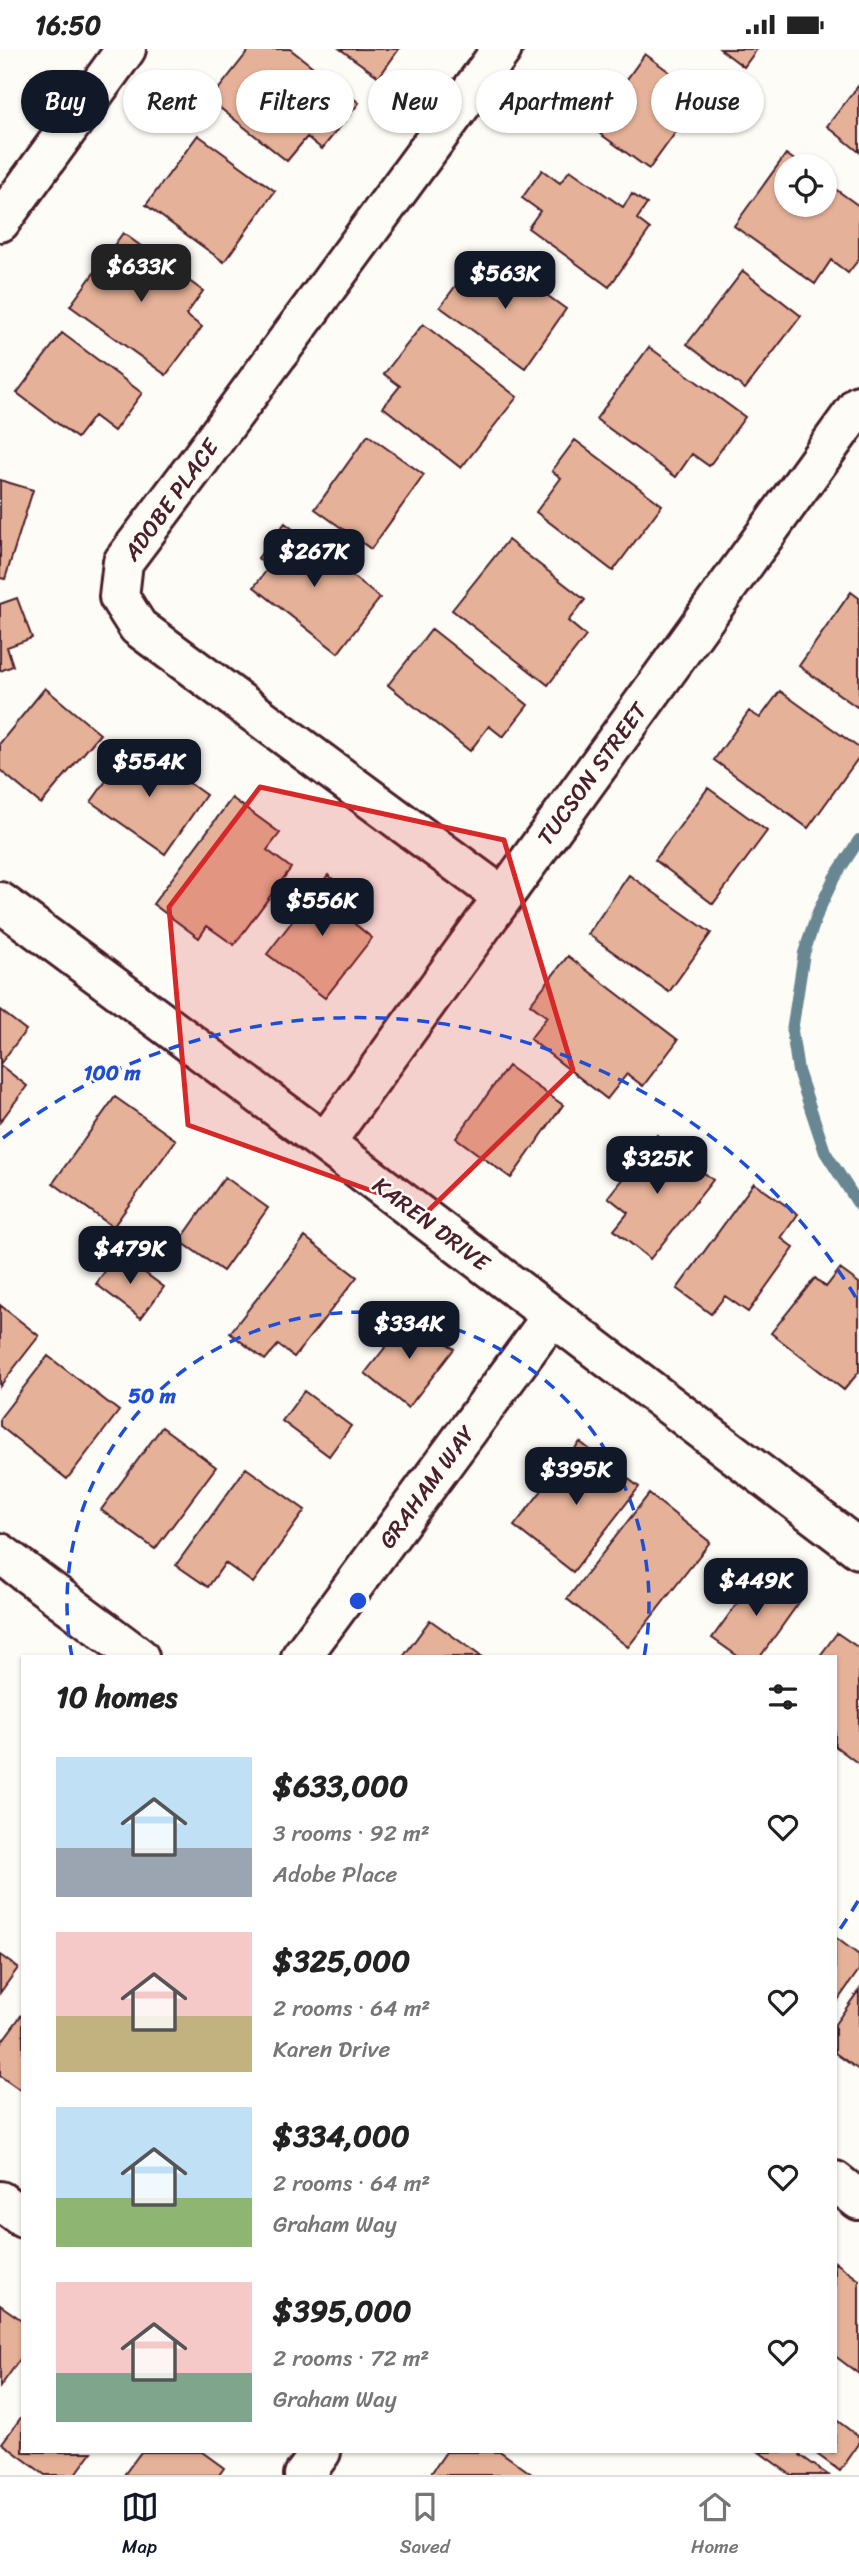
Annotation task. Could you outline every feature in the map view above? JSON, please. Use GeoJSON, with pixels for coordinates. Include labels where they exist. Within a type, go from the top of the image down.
{"type":"FeatureCollection","features":[{"type":"Feature","properties":{"kind":"street"},"geometry":{"type":"LineString","coordinates":[[0,222],[126,49]]}},
{"type":"Feature","properties":{"kind":"street","name":"ADOBE PLACE"},"geometry":{"type":"LineString","coordinates":[[502,49],[199,461],[150,523],[123,562],[120,597],[138,627],[503,897]]}},
{"type":"Feature","properties":{"kind":"street","name":"TUCSON STREET"},"geometry":{"type":"LineString","coordinates":[[325,1143],[859,405]]}},
{"type":"Feature","properties":{"kind":"street","name":"KAREN DRIVE"},"geometry":{"type":"LineString","coordinates":[[0,902],[325,1143],[859,1549]]}},
{"type":"Feature","properties":{"kind":"street","name":"GRAHAM WAY"},"geometry":{"type":"LineString","coordinates":[[302,1655],[552,1316]]}},
{"type":"Feature","properties":{"kind":"street"},"geometry":{"type":"LineString","coordinates":[[0,1553],[136,1655]]}},
{"type":"Feature","properties":{"kind":"street"},"geometry":{"type":"LineString","coordinates":[[837,2183],[859,2200]]}},
{"type":"Feature","properties":{"kind":"street"},"geometry":{"type":"LineString","coordinates":[[0,2201],[21,2217]]}},
{"type":"Feature","properties":{"kind":"street"},"geometry":{"type":"LineString","coordinates":[[304,2475],[320,2453]]}},
{"type":"Feature","properties":{"kind":"highlighted area"},"geometry":{"type":"Polygon","coordinates":[[[260,787],[504,840],[573,1070],[428,1211],[188,1125],[169,907],[260,787]]]}},
{"type":"Feature","properties":{"kind":"building"},"geometry":{"type":"Polygon","coordinates":[[[250,49],[290,49],[317,70],[236,70],[236,121],[222,110],[222,85],[250,49]]]}},
{"type":"Feature","properties":{"kind":"building"},"geometry":{"type":"Polygon","coordinates":[[[340,49],[399,49],[384,70],[369,70],[340,49]]]}},
{"type":"Feature","properties":{"kind":"building"},"geometry":{"type":"Polygon","coordinates":[[[720,49],[757,49],[744,67],[720,49]]]}},
{"type":"Feature","properties":{"kind":"building"},"geometry":{"type":"Polygon","coordinates":[[[645,54],[667,70],[651,70],[651,133],[675,133],[649,169],[599,133],[637,133],[637,70],[634,70],[645,54]]]}},
{"type":"Feature","properties":{"kind":"building"},"geometry":{"type":"Polygon","coordinates":[[[859,85],[859,152],[827,126],[859,85]]]}},
{"type":"Feature","properties":{"kind":"building"},"geometry":{"type":"Polygon","coordinates":[[[252,133],[335,133],[322,149],[307,137],[287,161],[252,133]]]}},
{"type":"Feature","properties":{"kind":"building"},"geometry":{"type":"Polygon","coordinates":[[[198,135],[275,191],[224,262],[146,205],[198,135]]]}},
{"type":"Feature","properties":{"kind":"building"},"geometry":{"type":"Polygon","coordinates":[[[542,170],[560,183],[570,170],[623,207],[632,194],[647,204],[637,219],[650,229],[609,287],[528,228],[540,211],[522,198],[542,170]]]}},
{"type":"Feature","properties":{"kind":"building"},"geometry":{"type":"Polygon","coordinates":[[[774,171],[774,217],[837,217],[837,190],[859,206],[859,259],[848,273],[831,260],[815,284],[734,226],[774,171]]]}},
{"type":"Feature","properties":{"kind":"building"},"geometry":{"type":"Polygon","coordinates":[[[123,233],[203,291],[186,315],[202,327],[166,375],[70,306],[123,233]]]}},
{"type":"Feature","properties":{"kind":"building"},"geometry":{"type":"Polygon","coordinates":[[[501,262],[566,309],[525,368],[440,307],[470,266],[489,279],[501,262]]]}},
{"type":"Feature","properties":{"kind":"building"},"geometry":{"type":"Polygon","coordinates":[[[743,271],[801,316],[745,389],[687,344],[743,271]]]}},
{"type":"Feature","properties":{"kind":"building"},"geometry":{"type":"Polygon","coordinates":[[[423,324],[517,397],[461,468],[383,407],[400,386],[384,374],[423,324]]]}},
{"type":"Feature","properties":{"kind":"building"},"geometry":{"type":"Polygon","coordinates":[[[62,333],[142,393],[114,431],[94,416],[77,438],[17,393],[62,333]]]}},
{"type":"Feature","properties":{"kind":"building"},"geometry":{"type":"Polygon","coordinates":[[[649,347],[745,417],[709,466],[692,454],[676,477],[596,419],[649,347]]]}},
{"type":"Feature","properties":{"kind":"building"},"geometry":{"type":"Polygon","coordinates":[[[368,435],[424,475],[371,549],[315,509],[368,435]]]}},
{"type":"Feature","properties":{"kind":"building"},"geometry":{"type":"Polygon","coordinates":[[[575,440],[662,505],[613,571],[536,512],[561,478],[552,471],[575,440]]]}},
{"type":"Feature","properties":{"kind":"building"},"geometry":{"type":"Polygon","coordinates":[[[0,480],[33,490],[5,579],[0,578],[0,480]]]}},
{"type":"Feature","properties":{"kind":"building"},"geometry":{"type":"Polygon","coordinates":[[[285,523],[380,598],[338,653],[254,587],[269,567],[258,558],[285,523]]]}},
{"type":"Feature","properties":{"kind":"building"},"geometry":{"type":"Polygon","coordinates":[[[508,540],[585,600],[568,621],[586,636],[548,685],[452,610],[508,540]]]}},
{"type":"Feature","properties":{"kind":"building"},"geometry":{"type":"Polygon","coordinates":[[[851,592],[859,598],[857,707],[799,666],[851,592]]]}},
{"type":"Feature","properties":{"kind":"building"},"geometry":{"type":"Polygon","coordinates":[[[17,598],[32,638],[7,647],[13,666],[0,671],[0,604],[17,598]]]}},
{"type":"Feature","properties":{"kind":"building"},"geometry":{"type":"Polygon","coordinates":[[[432,629],[528,705],[503,737],[489,726],[470,751],[388,685],[432,629]]]}},
{"type":"Feature","properties":{"kind":"building"},"geometry":{"type":"Polygon","coordinates":[[[45,688],[100,734],[41,804],[0,770],[0,743],[45,688]]]}},
{"type":"Feature","properties":{"kind":"building"},"geometry":{"type":"Polygon","coordinates":[[[780,691],[859,748],[859,757],[808,828],[714,760],[749,711],[760,718],[780,691]]]}},
{"type":"Feature","properties":{"kind":"building"},"geometry":{"type":"Polygon","coordinates":[[[133,743],[206,795],[165,854],[91,802],[133,743]]]}},
{"type":"Feature","properties":{"kind":"building"},"geometry":{"type":"Polygon","coordinates":[[[708,788],[767,831],[713,904],[655,860],[708,788]]]}},
{"type":"Feature","properties":{"kind":"building"},"geometry":{"type":"Polygon","coordinates":[[[232,798],[280,833],[267,850],[291,868],[234,945],[207,926],[199,938],[153,904],[232,798]]]}},
{"type":"Feature","properties":{"kind":"building"},"geometry":{"type":"Polygon","coordinates":[[[328,875],[362,902],[349,919],[372,938],[325,998],[267,954],[328,875]]]}},
{"type":"Feature","properties":{"kind":"building"},"geometry":{"type":"Polygon","coordinates":[[[629,875],[711,933],[669,992],[588,934],[629,875]]]}},
{"type":"Feature","properties":{"kind":"building"},"geometry":{"type":"Polygon","coordinates":[[[568,956],[678,1040],[643,1086],[627,1074],[607,1099],[530,1039],[547,1017],[530,1004],[568,956]]]}},
{"type":"Feature","properties":{"kind":"building"},"geometry":{"type":"Polygon","coordinates":[[[0,1010],[26,1030],[0,1064],[0,1010]]]}},
{"type":"Feature","properties":{"kind":"building"},"geometry":{"type":"Polygon","coordinates":[[[0,1065],[27,1086],[0,1122],[0,1065]]]}},
{"type":"Feature","properties":{"kind":"building"},"geometry":{"type":"Polygon","coordinates":[[[508,1066],[563,1105],[511,1178],[456,1138],[508,1066]]]}},
{"type":"Feature","properties":{"kind":"building"},"geometry":{"type":"Polygon","coordinates":[[[115,1097],[176,1140],[113,1227],[53,1183],[115,1097]]]}},
{"type":"Feature","properties":{"kind":"building"},"geometry":{"type":"Polygon","coordinates":[[[657,1135],[713,1180],[650,1259],[614,1230],[628,1213],[608,1197],[657,1135]]]}},
{"type":"Feature","properties":{"kind":"building"},"geometry":{"type":"Polygon","coordinates":[[[225,1177],[268,1208],[223,1271],[180,1241],[225,1177]]]}},
{"type":"Feature","properties":{"kind":"building"},"geometry":{"type":"Polygon","coordinates":[[[754,1183],[798,1214],[781,1238],[794,1248],[748,1312],[725,1296],[711,1314],[677,1289],[754,1183]]]}},
{"type":"Feature","properties":{"kind":"building"},"geometry":{"type":"Polygon","coordinates":[[[305,1237],[357,1277],[294,1357],[278,1345],[265,1360],[230,1333],[305,1237]]]}},
{"type":"Feature","properties":{"kind":"building"},"geometry":{"type":"Polygon","coordinates":[[[118,1253],[164,1287],[141,1318],[96,1284],[118,1253]]]}},
{"type":"Feature","properties":{"kind":"building"},"geometry":{"type":"Polygon","coordinates":[[[840,1269],[859,1283],[859,1372],[844,1390],[771,1333],[815,1278],[826,1287],[840,1269]]]}},
{"type":"Feature","properties":{"kind":"building"},"geometry":{"type":"Polygon","coordinates":[[[0,1305],[39,1336],[0,1386],[0,1305]]]}},
{"type":"Feature","properties":{"kind":"building"},"geometry":{"type":"Polygon","coordinates":[[[411,1315],[454,1349],[408,1408],[365,1373],[411,1315]]]}},
{"type":"Feature","properties":{"kind":"building"},"geometry":{"type":"Polygon","coordinates":[[[48,1356],[119,1411],[67,1479],[0,1426],[0,1418],[48,1356]]]}},
{"type":"Feature","properties":{"kind":"building"},"geometry":{"type":"Polygon","coordinates":[[[304,1391],[351,1426],[329,1456],[282,1421],[304,1391]]]}},
{"type":"Feature","properties":{"kind":"building"},"geometry":{"type":"Polygon","coordinates":[[[162,1427],[216,1467],[155,1549],[101,1510],[162,1427]]]}},
{"type":"Feature","properties":{"kind":"building"},"geometry":{"type":"Polygon","coordinates":[[[580,1442],[639,1487],[573,1572],[514,1526],[580,1442]]]}},
{"type":"Feature","properties":{"kind":"building"},"geometry":{"type":"Polygon","coordinates":[[[246,1468],[305,1510],[253,1583],[225,1563],[208,1587],[176,1565],[246,1468]]]}},
{"type":"Feature","properties":{"kind":"building"},"geometry":{"type":"Polygon","coordinates":[[[649,1494],[710,1542],[628,1647],[567,1599],[649,1494]]]}},
{"type":"Feature","properties":{"kind":"building"},"geometry":{"type":"Polygon","coordinates":[[[760,1572],[800,1601],[761,1655],[736,1655],[712,1638],[760,1572]]]}},
{"type":"Feature","properties":{"kind":"building"},"geometry":{"type":"Polygon","coordinates":[[[430,1620],[479,1655],[404,1655],[430,1620]]]}},
{"type":"Feature","properties":{"kind":"building"},"geometry":{"type":"Polygon","coordinates":[[[837,1633],[859,1648],[859,1764],[837,1748],[837,1655],[820,1655],[837,1633]]]}},
{"type":"Feature","properties":{"kind":"building"},"geometry":{"type":"Polygon","coordinates":[[[837,1938],[859,1955],[859,1970],[837,2001],[837,1938]]]}},
{"type":"Feature","properties":{"kind":"building"},"geometry":{"type":"Polygon","coordinates":[[[0,1955],[18,1968],[0,1993],[0,1955]]]}},
{"type":"Feature","properties":{"kind":"building"},"geometry":{"type":"Polygon","coordinates":[[[859,1990],[859,2070],[837,2054],[837,2021],[859,1990]]]}},
{"type":"Feature","properties":{"kind":"building"},"geometry":{"type":"Polygon","coordinates":[[[21,2016],[21,2091],[0,2076],[0,2044],[21,2016]]]}},
{"type":"Feature","properties":{"kind":"building"},"geometry":{"type":"Polygon","coordinates":[[[837,2264],[859,2280],[859,2374],[837,2358],[837,2264]]]}},
{"type":"Feature","properties":{"kind":"building"},"geometry":{"type":"Polygon","coordinates":[[[0,2305],[21,2320],[21,2358],[0,2387],[0,2305]]]}},
{"type":"Feature","properties":{"kind":"building"},"geometry":{"type":"Polygon","coordinates":[[[21,2418],[21,2453],[91,2453],[75,2475],[45,2475],[2,2443],[21,2418]]]}},
{"type":"Feature","properties":{"kind":"building"},"geometry":{"type":"Polygon","coordinates":[[[837,2420],[859,2437],[859,2444],[840,2471],[815,2453],[837,2453],[837,2420]]]}},
{"type":"Feature","properties":{"kind":"building"},"geometry":{"type":"Polygon","coordinates":[[[140,2453],[203,2453],[224,2468],[219,2475],[124,2475],[140,2453]]]}},
{"type":"Feature","properties":{"kind":"building"},"geometry":{"type":"Polygon","coordinates":[[[445,2453],[502,2453],[533,2475],[430,2475],[445,2453]]]}},
{"type":"Feature","properties":{"kind":"building"},"geometry":{"type":"Polygon","coordinates":[[[760,2453],[801,2453],[800,2455],[828,2475],[791,2475],[760,2453]]]}},
{"type":"Feature","properties":{"kind":"waterway"},"geometry":{"type":"LineString","coordinates":[[859,840],[834,878],[818,912],[804,953],[792,1031],[798,1071],[825,1152],[859,1205]]}}]}
